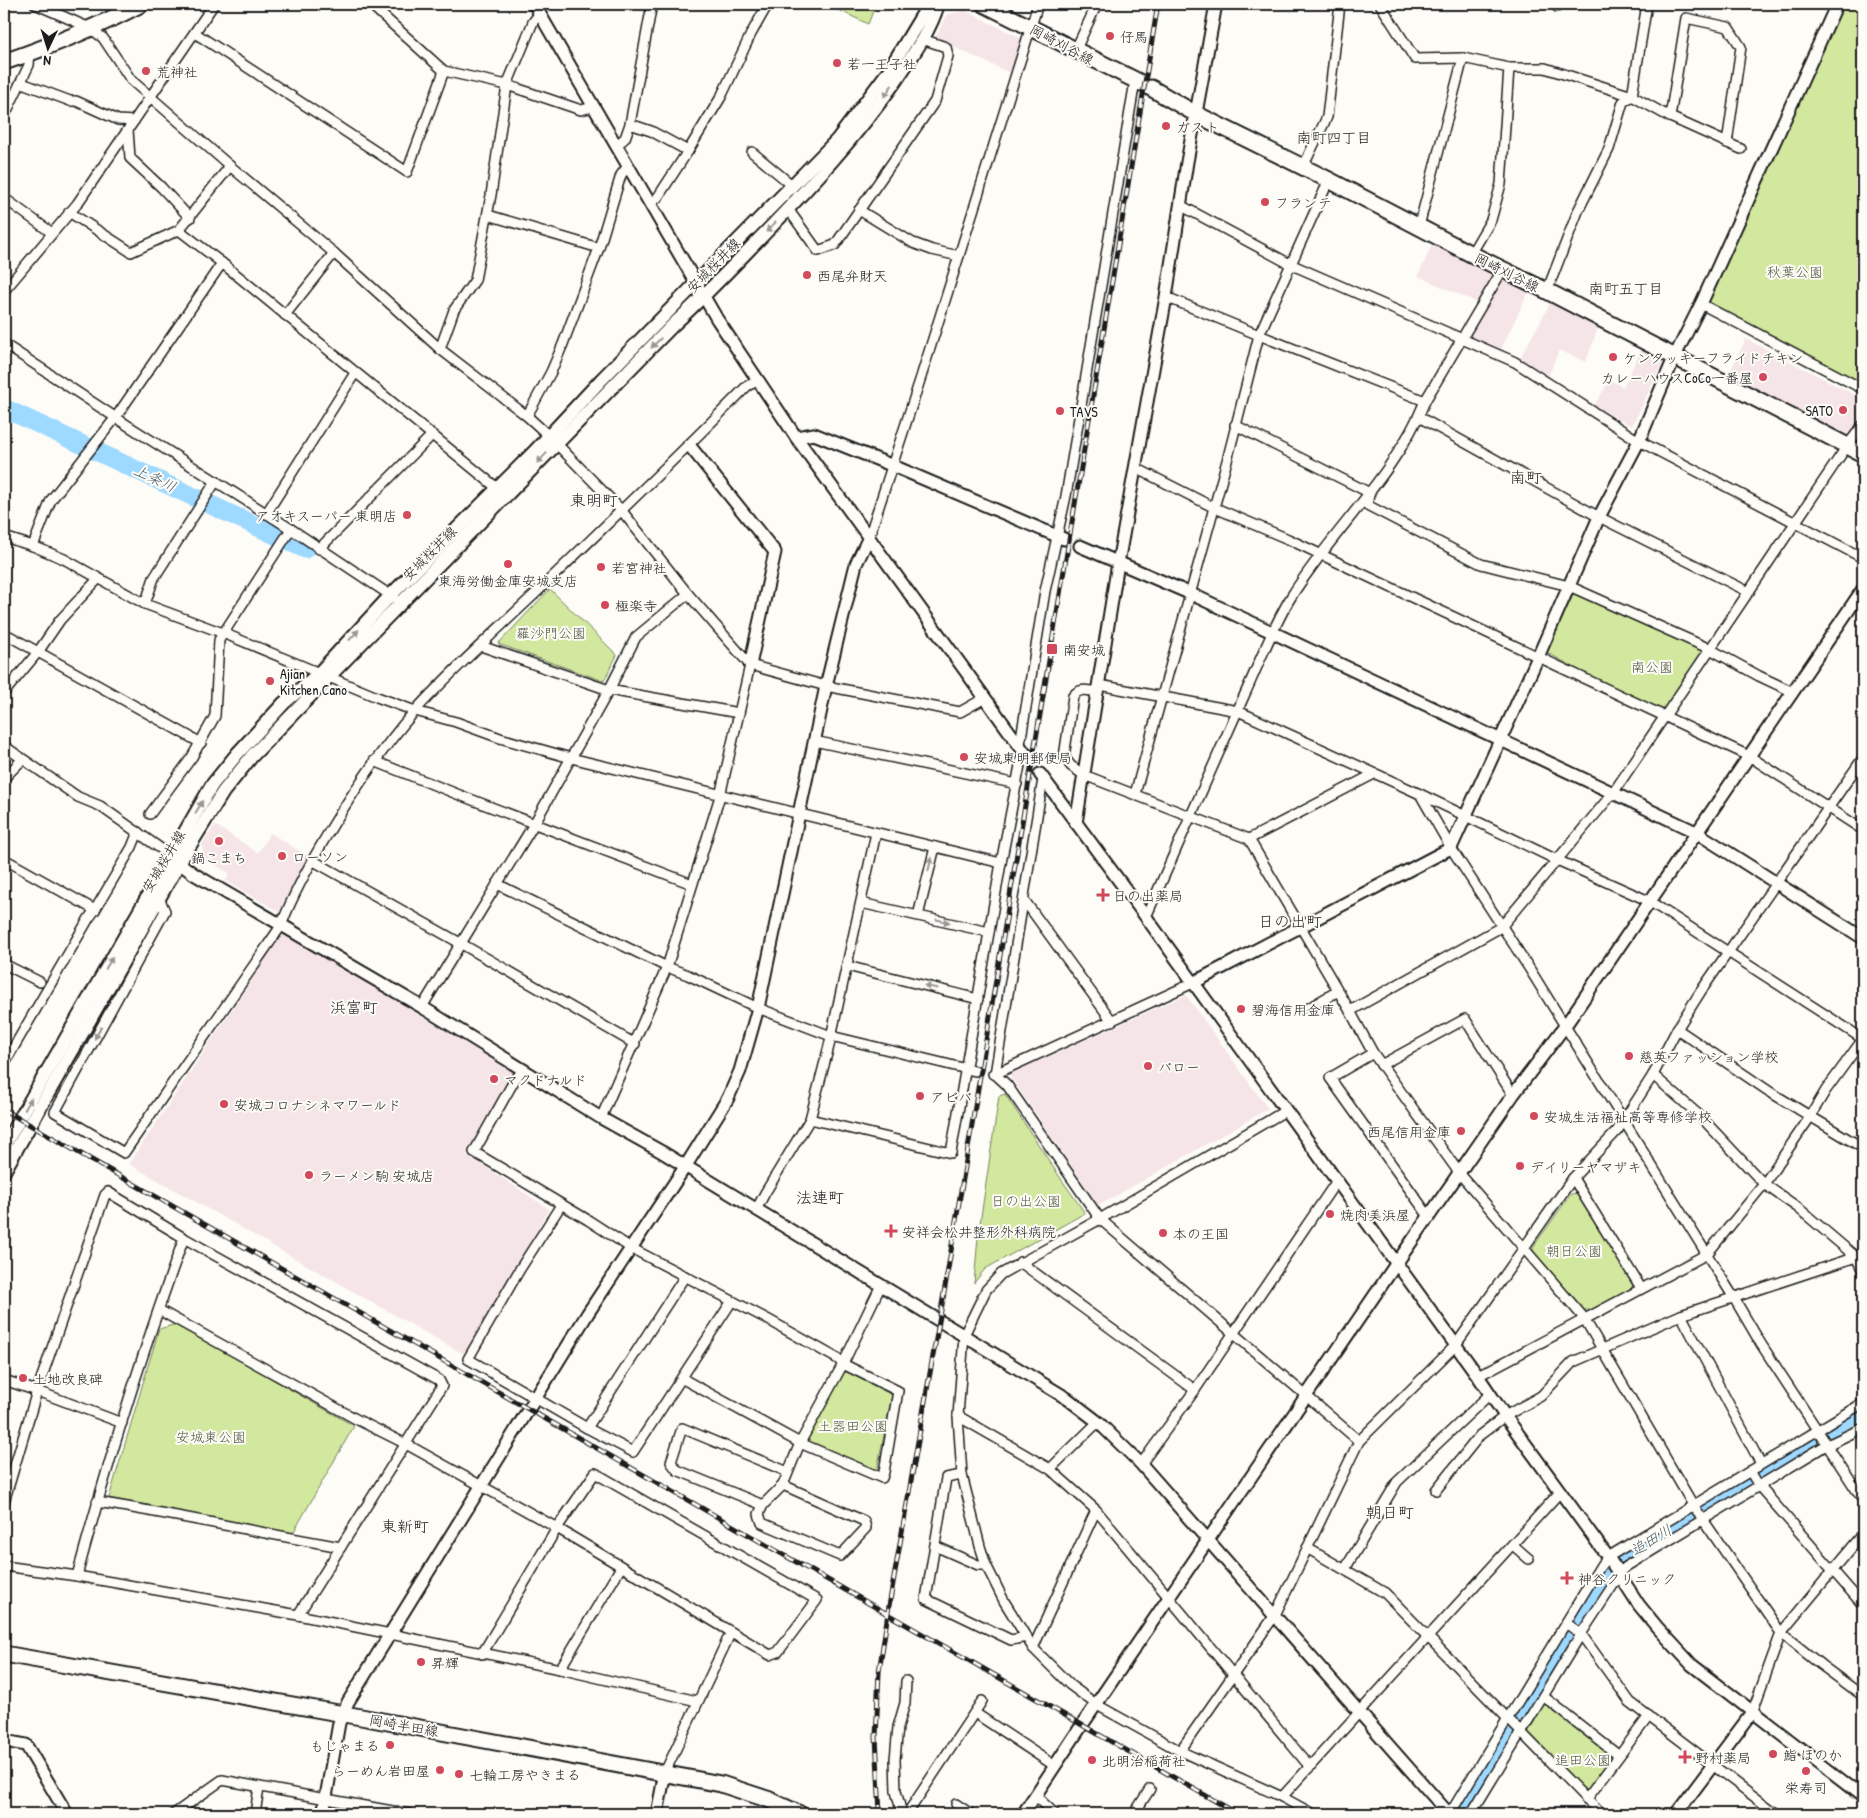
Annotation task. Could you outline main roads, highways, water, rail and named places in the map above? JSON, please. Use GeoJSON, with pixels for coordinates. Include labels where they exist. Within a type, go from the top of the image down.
{"type":"FeatureCollection","features":[{"type":"Feature","properties":{"kind":"main road"},"geometry":{"type":"LineString","coordinates":[[4,62],[90,28],[141,4]]}},
{"type":"Feature","properties":{"kind":"main road","name":"安城桜井線"},"geometry":{"type":"LineString","coordinates":[[396,599],[497,488],[553,439],[602,379],[837,140],[888,72],[929,4]]}},
{"type":"Feature","properties":{"kind":"main road","name":"安城桜井線"},"geometry":{"type":"LineString","coordinates":[[4,1146],[175,858],[222,792],[324,675],[396,599],[553,439],[704,297],[827,168],[866,122],[902,71],[922,39],[936,12],[938,4]]}},
{"type":"Feature","properties":{"kind":"main road","name":"岡崎刈谷線"},"geometry":{"type":"LineString","coordinates":[[984,4],[1863,454]]}},
{"type":"Feature","properties":{"kind":"main road","name":"安城桜井線"},"geometry":{"type":"LineString","coordinates":[[4,1171],[159,898],[175,858]]}},
{"type":"Feature","properties":{"kind":"main road","name":"岡崎半田線"},"geometry":{"type":"LineString","coordinates":[[4,1654],[665,1772],[721,1784],[770,1800],[800,1814]]}},
{"type":"Feature","properties":{"kind":"waterway","name":"上条川"},"geometry":{"type":"LineString","coordinates":[[4,408],[305,549]]}},
{"type":"Feature","properties":{"kind":"waterway","name":"追田川"},"geometry":{"type":"LineString","coordinates":[[1460,1814],[1600,1584],[1624,1556],[1710,1502],[1863,1413]]}},
{"type":"Feature","properties":{"kind":"tunnel"},"geometry":{"type":"LineString","coordinates":[[1027,756],[1040,774]]}},
{"type":"Feature","properties":{"kind":"tunnel"},"geometry":{"type":"LineString","coordinates":[[975,1071],[990,1073]]}},
{"type":"Feature","properties":{"kind":"railway"},"geometry":{"type":"LineString","coordinates":[[880,1814],[876,1737],[879,1672],[889,1606],[943,1299],[1158,4]]}},
{"type":"Feature","properties":{"kind":"railway"},"geometry":{"type":"LineString","coordinates":[[4,1110],[1238,1814]]}},
{"type":"Feature","properties":{"kind":"place","name":"仔馬"},"geometry":{"type":"Point","coordinates":[1110,36]}},
{"type":"Feature","properties":{"kind":"place","name":"若一王子社"},"geometry":{"type":"Point","coordinates":[837,63]}},
{"type":"Feature","properties":{"kind":"place","name":"荒神社"},"geometry":{"type":"Point","coordinates":[146,71]}},
{"type":"Feature","properties":{"kind":"place","name":"ガスト"},"geometry":{"type":"Point","coordinates":[1166,126]}},
{"type":"Feature","properties":{"kind":"place","name":"フランテ"},"geometry":{"type":"Point","coordinates":[1265,202]}},
{"type":"Feature","properties":{"kind":"place","name":"西尾弁財天"},"geometry":{"type":"Point","coordinates":[807,275]}},
{"type":"Feature","properties":{"kind":"place","name":"ケンタッキーフライドチキン"},"geometry":{"type":"Point","coordinates":[1613,357]}},
{"type":"Feature","properties":{"kind":"place","name":"カレーハウスCoCo一番屋"},"geometry":{"type":"Point","coordinates":[1763,377]}},
{"type":"Feature","properties":{"kind":"place","name":"SATO"},"geometry":{"type":"Point","coordinates":[1843,410]}},
{"type":"Feature","properties":{"kind":"place","name":"TAVS"},"geometry":{"type":"Point","coordinates":[1060,411]}},
{"type":"Feature","properties":{"kind":"place","name":"アオキスーパー 東明店"},"geometry":{"type":"Point","coordinates":[407,515]}},
{"type":"Feature","properties":{"kind":"place","name":"東海労働金庫安城支店"},"geometry":{"type":"Point","coordinates":[508,564]}},
{"type":"Feature","properties":{"kind":"place","name":"若宮神社"},"geometry":{"type":"Point","coordinates":[601,567]}},
{"type":"Feature","properties":{"kind":"place","name":"極楽寺"},"geometry":{"type":"Point","coordinates":[605,605]}},
{"type":"Feature","properties":{"kind":"place","name":"南安城"},"geometry":{"type":"Point","coordinates":[1052,649]}},
{"type":"Feature","properties":{"kind":"place","name":"Ajian Kitchen Cano"},"geometry":{"type":"Point","coordinates":[270,681]}},
{"type":"Feature","properties":{"kind":"place","name":"安城東明郵便局"},"geometry":{"type":"Point","coordinates":[964,757]}},
{"type":"Feature","properties":{"kind":"place","name":"鍋こまち"},"geometry":{"type":"Point","coordinates":[219,841]}},
{"type":"Feature","properties":{"kind":"place","name":"ローソン"},"geometry":{"type":"Point","coordinates":[282,856]}},
{"type":"Feature","properties":{"kind":"place","name":"日の出薬局"},"geometry":{"type":"Point","coordinates":[1103,895]}},
{"type":"Feature","properties":{"kind":"place","name":"碧海信用金庫"},"geometry":{"type":"Point","coordinates":[1241,1009]}},
{"type":"Feature","properties":{"kind":"place","name":"慈英ファッション学校"},"geometry":{"type":"Point","coordinates":[1629,1056]}},
{"type":"Feature","properties":{"kind":"place","name":"バロー"},"geometry":{"type":"Point","coordinates":[1148,1066]}},
{"type":"Feature","properties":{"kind":"place","name":"マクドナルド"},"geometry":{"type":"Point","coordinates":[494,1079]}},
{"type":"Feature","properties":{"kind":"place","name":"アビバ"},"geometry":{"type":"Point","coordinates":[920,1096]}},
{"type":"Feature","properties":{"kind":"place","name":"安城コロナシネマワールド"},"geometry":{"type":"Point","coordinates":[224,1104]}},
{"type":"Feature","properties":{"kind":"place","name":"安城生活福祉高等専修学校"},"geometry":{"type":"Point","coordinates":[1534,1116]}},
{"type":"Feature","properties":{"kind":"place","name":"西尾信用金庫"},"geometry":{"type":"Point","coordinates":[1461,1131]}},
{"type":"Feature","properties":{"kind":"place","name":"デイリーヤマザキ"},"geometry":{"type":"Point","coordinates":[1520,1166]}},
{"type":"Feature","properties":{"kind":"place","name":"ラーメン駒 安城店"},"geometry":{"type":"Point","coordinates":[309,1175]}},
{"type":"Feature","properties":{"kind":"place","name":"焼肉美浜屋"},"geometry":{"type":"Point","coordinates":[1330,1214]}},
{"type":"Feature","properties":{"kind":"place","name":"安祥会松井整形外科病院"},"geometry":{"type":"Point","coordinates":[891,1231]}},
{"type":"Feature","properties":{"kind":"place","name":"本の王国"},"geometry":{"type":"Point","coordinates":[1163,1233]}},
{"type":"Feature","properties":{"kind":"place","name":"土地改良碑"},"geometry":{"type":"Point","coordinates":[23,1378]}},
{"type":"Feature","properties":{"kind":"place","name":"神谷クリニック"},"geometry":{"type":"Point","coordinates":[1567,1578]}},
{"type":"Feature","properties":{"kind":"place","name":"昇輝"},"geometry":{"type":"Point","coordinates":[421,1662]}},
{"type":"Feature","properties":{"kind":"place","name":"もじゃまる"},"geometry":{"type":"Point","coordinates":[390,1745]}},
{"type":"Feature","properties":{"kind":"place","name":"鮨 ほのか"},"geometry":{"type":"Point","coordinates":[1773,1754]}},
{"type":"Feature","properties":{"kind":"place","name":"野村薬局"},"geometry":{"type":"Point","coordinates":[1685,1757]}},
{"type":"Feature","properties":{"kind":"place","name":"北明治稲荷社"},"geometry":{"type":"Point","coordinates":[1092,1760]}},
{"type":"Feature","properties":{"kind":"place","name":"らーめん岩田屋"},"geometry":{"type":"Point","coordinates":[440,1770]}},
{"type":"Feature","properties":{"kind":"place","name":"栄寿司"},"geometry":{"type":"Point","coordinates":[1806,1771]}},
{"type":"Feature","properties":{"kind":"place","name":"七輪工房やきまる"},"geometry":{"type":"Point","coordinates":[459,1774]}},
{"type":"Feature","properties":{"kind":"district","name":"南町四丁目"},"geometry":{"type":"Point","coordinates":[1334,137]}},
{"type":"Feature","properties":{"kind":"district","name":"南町五丁目"},"geometry":{"type":"Point","coordinates":[1626,288]}},
{"type":"Feature","properties":{"kind":"district","name":"南町"},"geometry":{"type":"Point","coordinates":[1526,477]}},
{"type":"Feature","properties":{"kind":"district","name":"東明町"},"geometry":{"type":"Point","coordinates":[594,500]}},
{"type":"Feature","properties":{"kind":"district","name":"日の出町"},"geometry":{"type":"Point","coordinates":[1290,921]}},
{"type":"Feature","properties":{"kind":"district","name":"浜富町"},"geometry":{"type":"Point","coordinates":[354,1007]}},
{"type":"Feature","properties":{"kind":"district","name":"法連町"},"geometry":{"type":"Point","coordinates":[820,1197]}},
{"type":"Feature","properties":{"kind":"district","name":"朝日町"},"geometry":{"type":"Point","coordinates":[1390,1512]}},
{"type":"Feature","properties":{"kind":"district","name":"東新町"},"geometry":{"type":"Point","coordinates":[405,1526]}},
{"type":"Feature","properties":{"kind":"park label","name":"秋葉公園"},"geometry":{"type":"Point","coordinates":[1795,271]}},
{"type":"Feature","properties":{"kind":"park label","name":"羅沙門公園"},"geometry":{"type":"Point","coordinates":[551,632]}},
{"type":"Feature","properties":{"kind":"park label","name":"南公園"},"geometry":{"type":"Point","coordinates":[1652,666]}},
{"type":"Feature","properties":{"kind":"park label","name":"日の出公園"},"geometry":{"type":"Point","coordinates":[1026,1200]}},
{"type":"Feature","properties":{"kind":"park label","name":"朝日公園"},"geometry":{"type":"Point","coordinates":[1574,1250]}},
{"type":"Feature","properties":{"kind":"park label","name":"土器田公園"},"geometry":{"type":"Point","coordinates":[853,1425]}},
{"type":"Feature","properties":{"kind":"park label","name":"安城東公園"},"geometry":{"type":"Point","coordinates":[211,1436]}},
{"type":"Feature","properties":{"kind":"park label","name":"追田公園"},"geometry":{"type":"Point","coordinates":[1583,1759]}}]}
